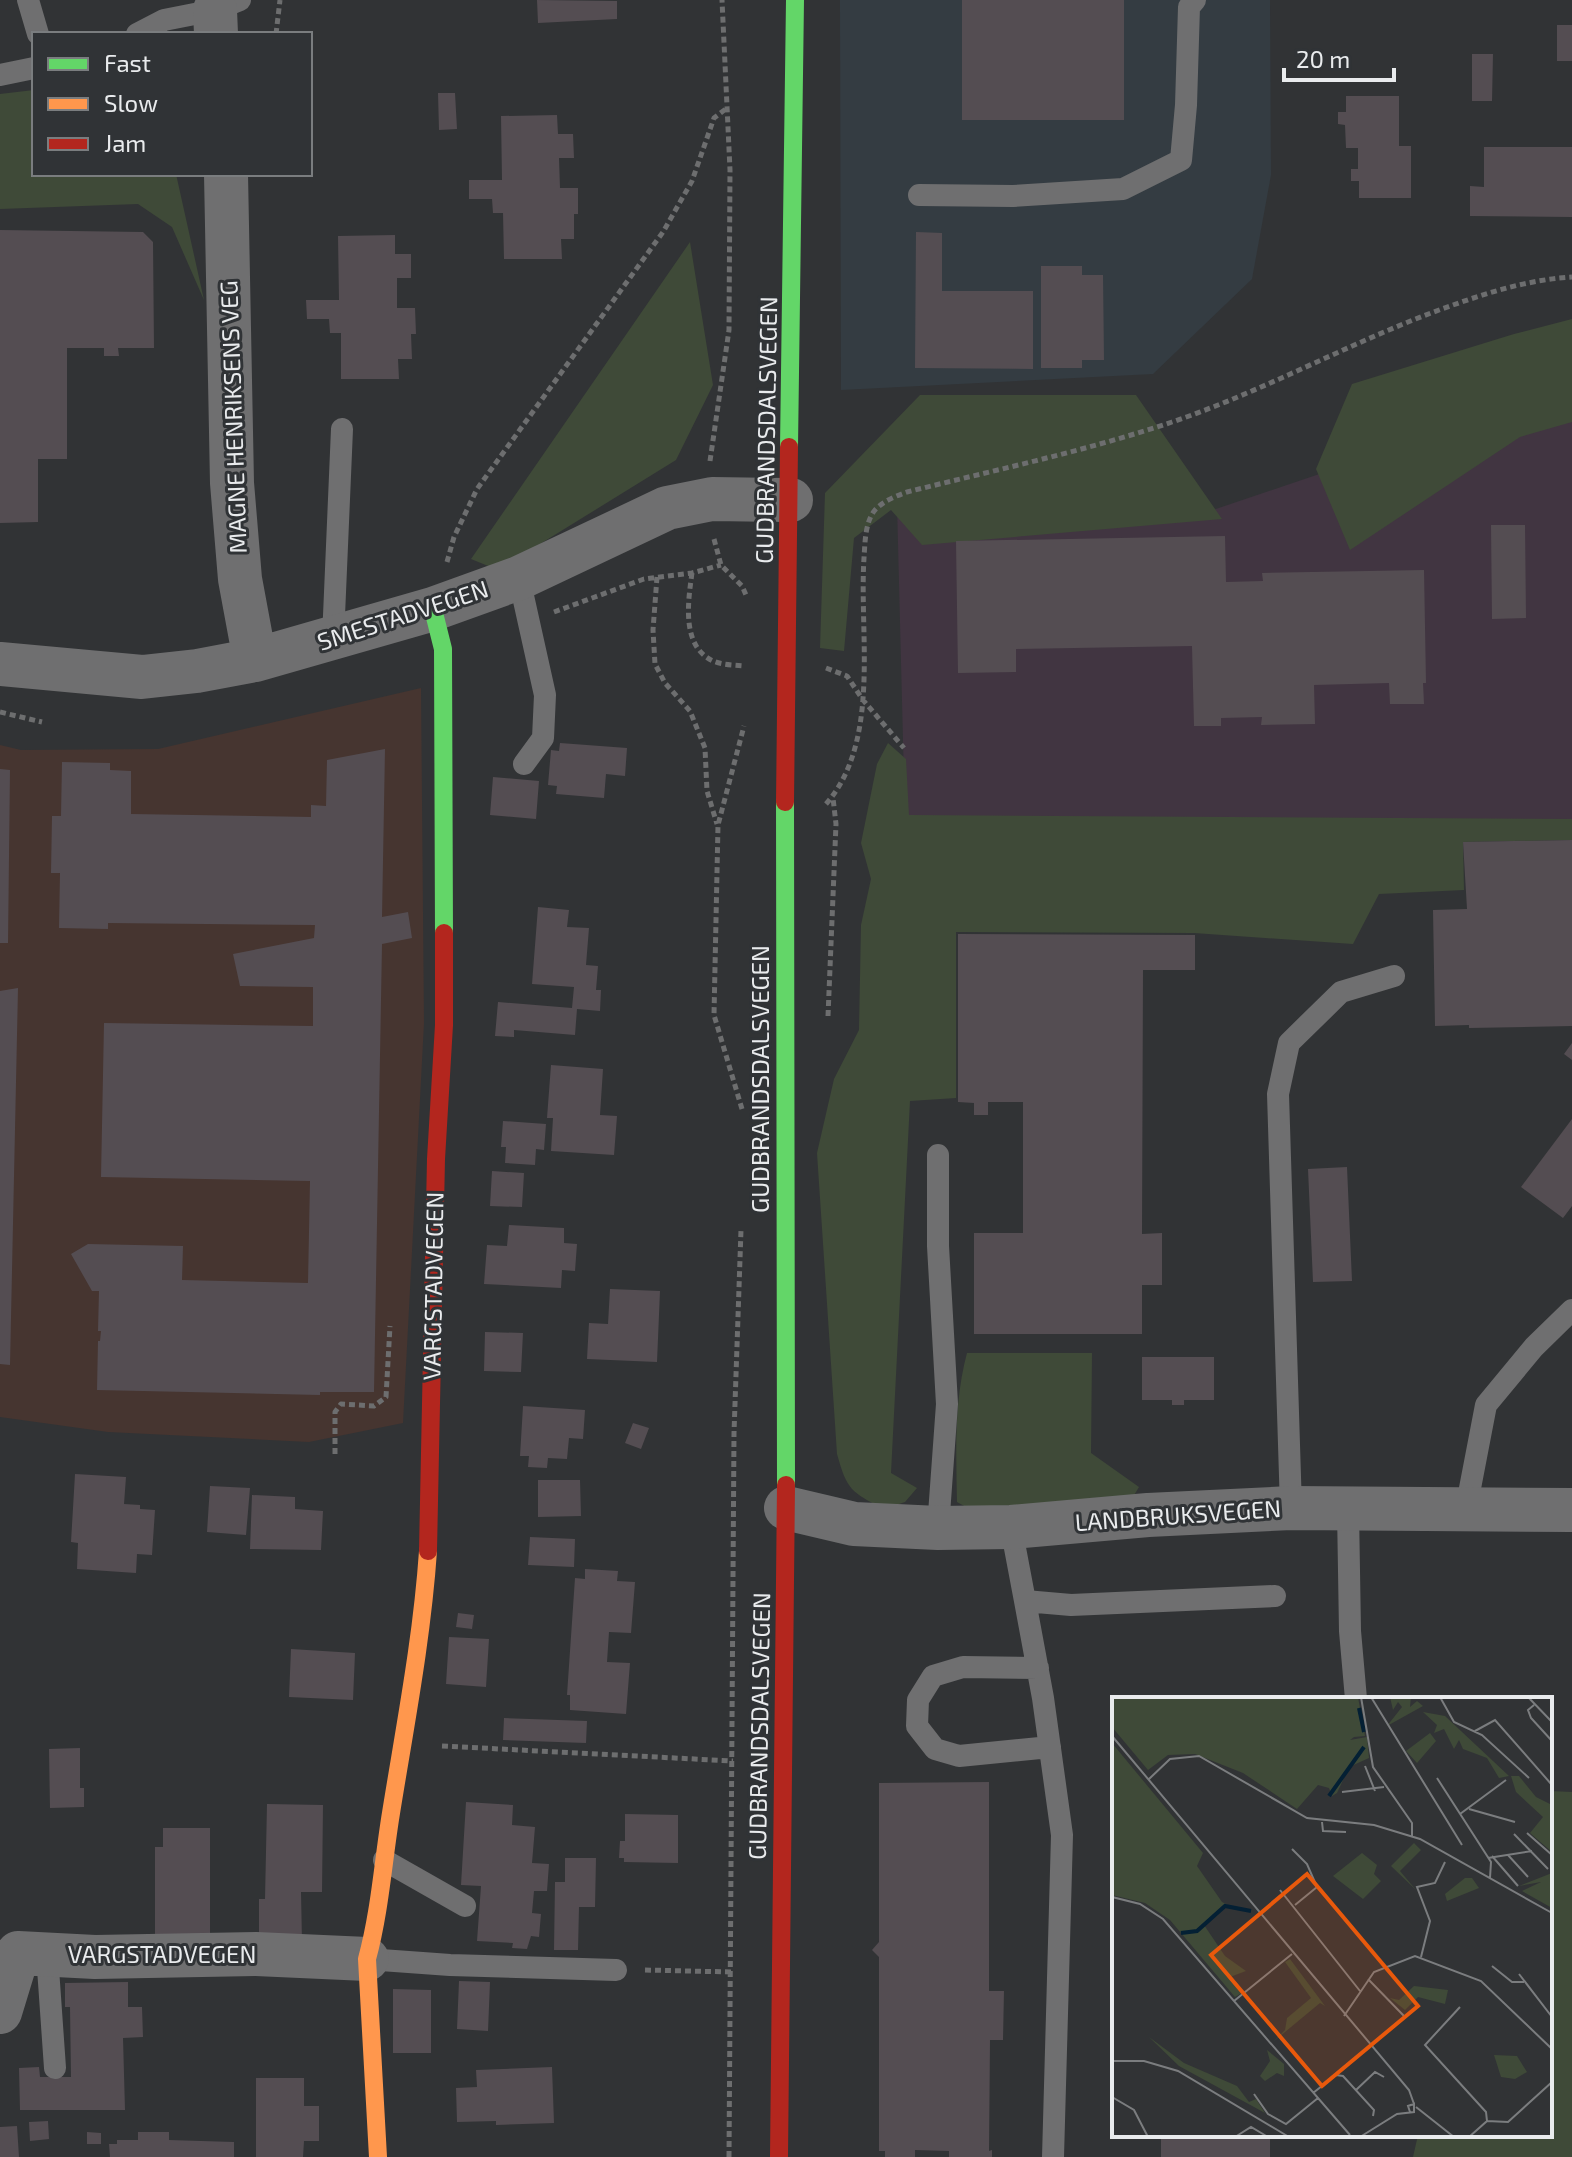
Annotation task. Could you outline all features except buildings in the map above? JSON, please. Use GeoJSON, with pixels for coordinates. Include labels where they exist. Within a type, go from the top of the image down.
{"type":"FeatureCollection","features":[{"type":"Feature","properties":{"kind":"main road","name":"GUDBRANDSDALSVEGEN"},"geometry":{"type":"LineString","coordinates":[[779,2157],[786,1508],[784,853],[791,500],[795,0]]}},
{"type":"Feature","properties":{"kind":"main road","name":"VARGSTADVEGEN"},"geometry":{"type":"LineString","coordinates":[[378,2157],[367,1959],[375,1930],[424,1606],[430,1512],[436,1159],[444,1025],[443,649],[433,609]]}},
{"type":"Feature","properties":{"kind":"street","name":"MAGNE HENRIKSENS VEG"},"geometry":{"type":"LineString","coordinates":[[226,176],[232,483],[240,579],[255,660]]}},
{"type":"Feature","properties":{"kind":"street","name":"SMESTADVEGEN"},"geometry":{"type":"LineString","coordinates":[[0,664],[142,677],[255,660],[433,609],[519,578],[667,508],[712,499],[791,500]]}},
{"type":"Feature","properties":{"kind":"street","name":"LANDBRUKSVEGEN"},"geometry":{"type":"LineString","coordinates":[[786,1508],[854,1524],[938,1528],[1011,1527],[1148,1515],[1291,1508],[1572,1510]]}},
{"type":"Feature","properties":{"kind":"street","name":"VARGSTADVEGEN"},"geometry":{"type":"LineString","coordinates":[[16,1949],[95,1957],[244,1954],[367,1959]]}},
{"type":"Feature","properties":{"kind":"street"},"geometry":{"type":"LineString","coordinates":[[0,2012],[16,1949]]}},
{"type":"Feature","properties":{"kind":"lane"},"geometry":{"type":"LineString","coordinates":[[28,0],[37,32]]}},
{"type":"Feature","properties":{"kind":"lane"},"geometry":{"type":"LineString","coordinates":[[919,195],[1013,196],[1123,189],[1181,160],[1189,7],[1195,0]]}},
{"type":"Feature","properties":{"kind":"lane"},"geometry":{"type":"LineString","coordinates":[[141,32],[164,20],[224,15]]}},
{"type":"Feature","properties":{"kind":"lane"},"geometry":{"type":"LineString","coordinates":[[0,75],[32,68]]}},
{"type":"Feature","properties":{"kind":"lane"},"geometry":{"type":"LineString","coordinates":[[333,639],[342,429]]}},
{"type":"Feature","properties":{"kind":"lane"},"geometry":{"type":"LineString","coordinates":[[519,578],[545,695],[543,738],[524,764]]}},
{"type":"Feature","properties":{"kind":"lane"},"geometry":{"type":"LineString","coordinates":[[1291,1508],[1278,1094],[1289,1043],[1341,992],[1394,976]]}},
{"type":"Feature","properties":{"kind":"lane"},"geometry":{"type":"LineString","coordinates":[[938,1155],[938,1246],[947,1404],[938,1528]]}},
{"type":"Feature","properties":{"kind":"lane"},"geometry":{"type":"LineString","coordinates":[[1466,1509],[1486,1405],[1534,1347],[1572,1310]]}},
{"type":"Feature","properties":{"kind":"lane"},"geometry":{"type":"LineString","coordinates":[[1348,1510],[1350,1631],[1356,1697]]}},
{"type":"Feature","properties":{"kind":"lane"},"geometry":{"type":"LineString","coordinates":[[1011,1527],[1038,1668],[1062,1835],[1053,2157]]}},
{"type":"Feature","properties":{"kind":"lane"},"geometry":{"type":"LineString","coordinates":[[1025,1601],[1071,1605],[1275,1596]]}},
{"type":"Feature","properties":{"kind":"lane"},"geometry":{"type":"LineString","coordinates":[[1038,1668],[963,1667],[933,1676],[918,1700],[917,1726],[935,1749],[959,1756],[1050,1747]]}},
{"type":"Feature","properties":{"kind":"lane"},"geometry":{"type":"LineString","coordinates":[[384,1860],[465,1906]]}},
{"type":"Feature","properties":{"kind":"lane"},"geometry":{"type":"LineString","coordinates":[[16,1949],[55,2068]]}},
{"type":"Feature","properties":{"kind":"lane"},"geometry":{"type":"LineString","coordinates":[[367,1959],[616,1970]]}},
{"type":"Feature","properties":{"kind":"path"},"geometry":{"type":"LineString","coordinates":[[276,32],[280,0]]}},
{"type":"Feature","properties":{"kind":"path"},"geometry":{"type":"LineString","coordinates":[[722,0],[730,170],[729,330],[710,456],[713,538],[721,565],[742,586],[749,599]]}},
{"type":"Feature","properties":{"kind":"path"},"geometry":{"type":"LineString","coordinates":[[433,609],[454,537],[477,489],[663,232],[692,181],[714,118],[728,107]]}},
{"type":"Feature","properties":{"kind":"path"},"geometry":{"type":"LineString","coordinates":[[823,808],[833,797],[849,766],[861,722],[862,588],[866,535],[873,512],[889,499],[1173,422],[1384,331],[1472,298],[1530,282],[1572,277]]}},
{"type":"Feature","properties":{"kind":"path"},"geometry":{"type":"LineString","coordinates":[[527,621],[644,579],[692,573],[721,565]]}},
{"type":"Feature","properties":{"kind":"path"},"geometry":{"type":"LineString","coordinates":[[692,573],[688,616],[699,651],[715,662],[745,666]]}},
{"type":"Feature","properties":{"kind":"path"},"geometry":{"type":"LineString","coordinates":[[657,577],[653,630],[655,664],[665,683],[690,711],[705,748],[707,791],[718,825]]}},
{"type":"Feature","properties":{"kind":"path"},"geometry":{"type":"LineString","coordinates":[[813,667],[847,676],[904,748]]}},
{"type":"Feature","properties":{"kind":"path"},"geometry":{"type":"LineString","coordinates":[[0,712],[42,722]]}},
{"type":"Feature","properties":{"kind":"path"},"geometry":{"type":"LineString","coordinates":[[746,721],[718,825],[714,1015],[746,1121]]}},
{"type":"Feature","properties":{"kind":"path"},"geometry":{"type":"LineString","coordinates":[[828,1021],[836,824],[833,797]]}},
{"type":"Feature","properties":{"kind":"path"},"geometry":{"type":"LineString","coordinates":[[729,2157],[734,1433],[741,1230]]}},
{"type":"Feature","properties":{"kind":"path"},"geometry":{"type":"LineString","coordinates":[[335,1454],[335,1412],[341,1404],[374,1406],[386,1397],[390,1320]]}},
{"type":"Feature","properties":{"kind":"path"},"geometry":{"type":"LineString","coordinates":[[403,1744],[733,1761]]}},
{"type":"Feature","properties":{"kind":"path"},"geometry":{"type":"LineString","coordinates":[[616,1970],[732,1972]]}},
{"type":"Feature","properties":{"kind":"shaded area"},"geometry":{"type":"Polygon","coordinates":[[[840,0],[1270,0],[1271,175],[1252,279],[1153,374],[841,390],[840,0]]]}},
{"type":"Feature","properties":{"kind":"shaded area"},"geometry":{"type":"Polygon","coordinates":[[[1572,402],[1572,825],[905,820],[897,504],[1207,512],[1340,467],[1572,402]]]}},
{"type":"Feature","properties":{"kind":"shaded area"},"geometry":{"type":"Polygon","coordinates":[[[421,688],[424,1023],[403,1423],[309,1442],[108,1432],[0,1417],[0,745],[21,750],[158,749],[421,688]]]}},
{"type":"Feature","properties":{"kind":"green space"},"geometry":{"type":"Polygon","coordinates":[[[32,90],[32,176],[176,176],[204,300],[172,227],[138,204],[0,209],[0,94],[32,90]]]}},
{"type":"Feature","properties":{"kind":"green space"},"geometry":{"type":"Polygon","coordinates":[[[690,242],[713,385],[676,460],[498,570],[471,559],[690,242]]]}},
{"type":"Feature","properties":{"kind":"green space"},"geometry":{"type":"Polygon","coordinates":[[[1572,319],[1572,422],[1520,437],[1350,550],[1316,469],[1352,384],[1572,319]]]}},
{"type":"Feature","properties":{"kind":"green space"},"geometry":{"type":"Polygon","coordinates":[[[920,395],[1136,395],[1222,519],[922,545],[891,510],[854,538],[844,651],[820,648],[825,493],[920,395]]]}},
{"type":"Feature","properties":{"kind":"green space"},"geometry":{"type":"Polygon","coordinates":[[[888,743],[906,759],[909,815],[1572,819],[1572,840],[1463,842],[1464,890],[1379,894],[1353,944],[1194,933],[956,932],[956,1098],[910,1101],[891,1473],[917,1488],[905,1502],[884,1509],[852,1489],[837,1454],[817,1153],[834,1079],[859,1030],[861,925],[871,879],[861,843],[877,764],[888,743]]]}},
{"type":"Feature","properties":{"kind":"green space"},"geometry":{"type":"Polygon","coordinates":[[[967,1353],[1092,1353],[1091,1453],[1139,1487],[1127,1507],[973,1511],[957,1502],[958,1408],[967,1353]]]}},
{"type":"Feature","properties":{"kind":"green space"},"geometry":{"type":"Polygon","coordinates":[[[1552,1791],[1572,1792],[1572,2157],[1413,2157],[1418,2137],[1552,2137],[1552,1791]]]}},
{"type":"Feature","properties":{"kind":"traffic: fast"},"geometry":{"type":"LineString","coordinates":[[789,447],[795,0]]}},
{"type":"Feature","properties":{"kind":"traffic: fast"},"geometry":{"type":"LineString","coordinates":[[433,609],[443,649],[444,933]]}},
{"type":"Feature","properties":{"kind":"traffic: fast"},"geometry":{"type":"LineString","coordinates":[[785,802],[786,1485]]}},
{"type":"Feature","properties":{"kind":"traffic: slow"},"geometry":{"type":"LineString","coordinates":[[378,2157],[367,1959],[422,1617],[428,1551]]}},
{"type":"Feature","properties":{"kind":"traffic: jam"},"geometry":{"type":"LineString","coordinates":[[785,802],[789,447]]}},
{"type":"Feature","properties":{"kind":"traffic: jam"},"geometry":{"type":"LineString","coordinates":[[428,1551],[444,933]]}},
{"type":"Feature","properties":{"kind":"traffic: jam"},"geometry":{"type":"LineString","coordinates":[[779,2157],[786,1485]]}}]}
